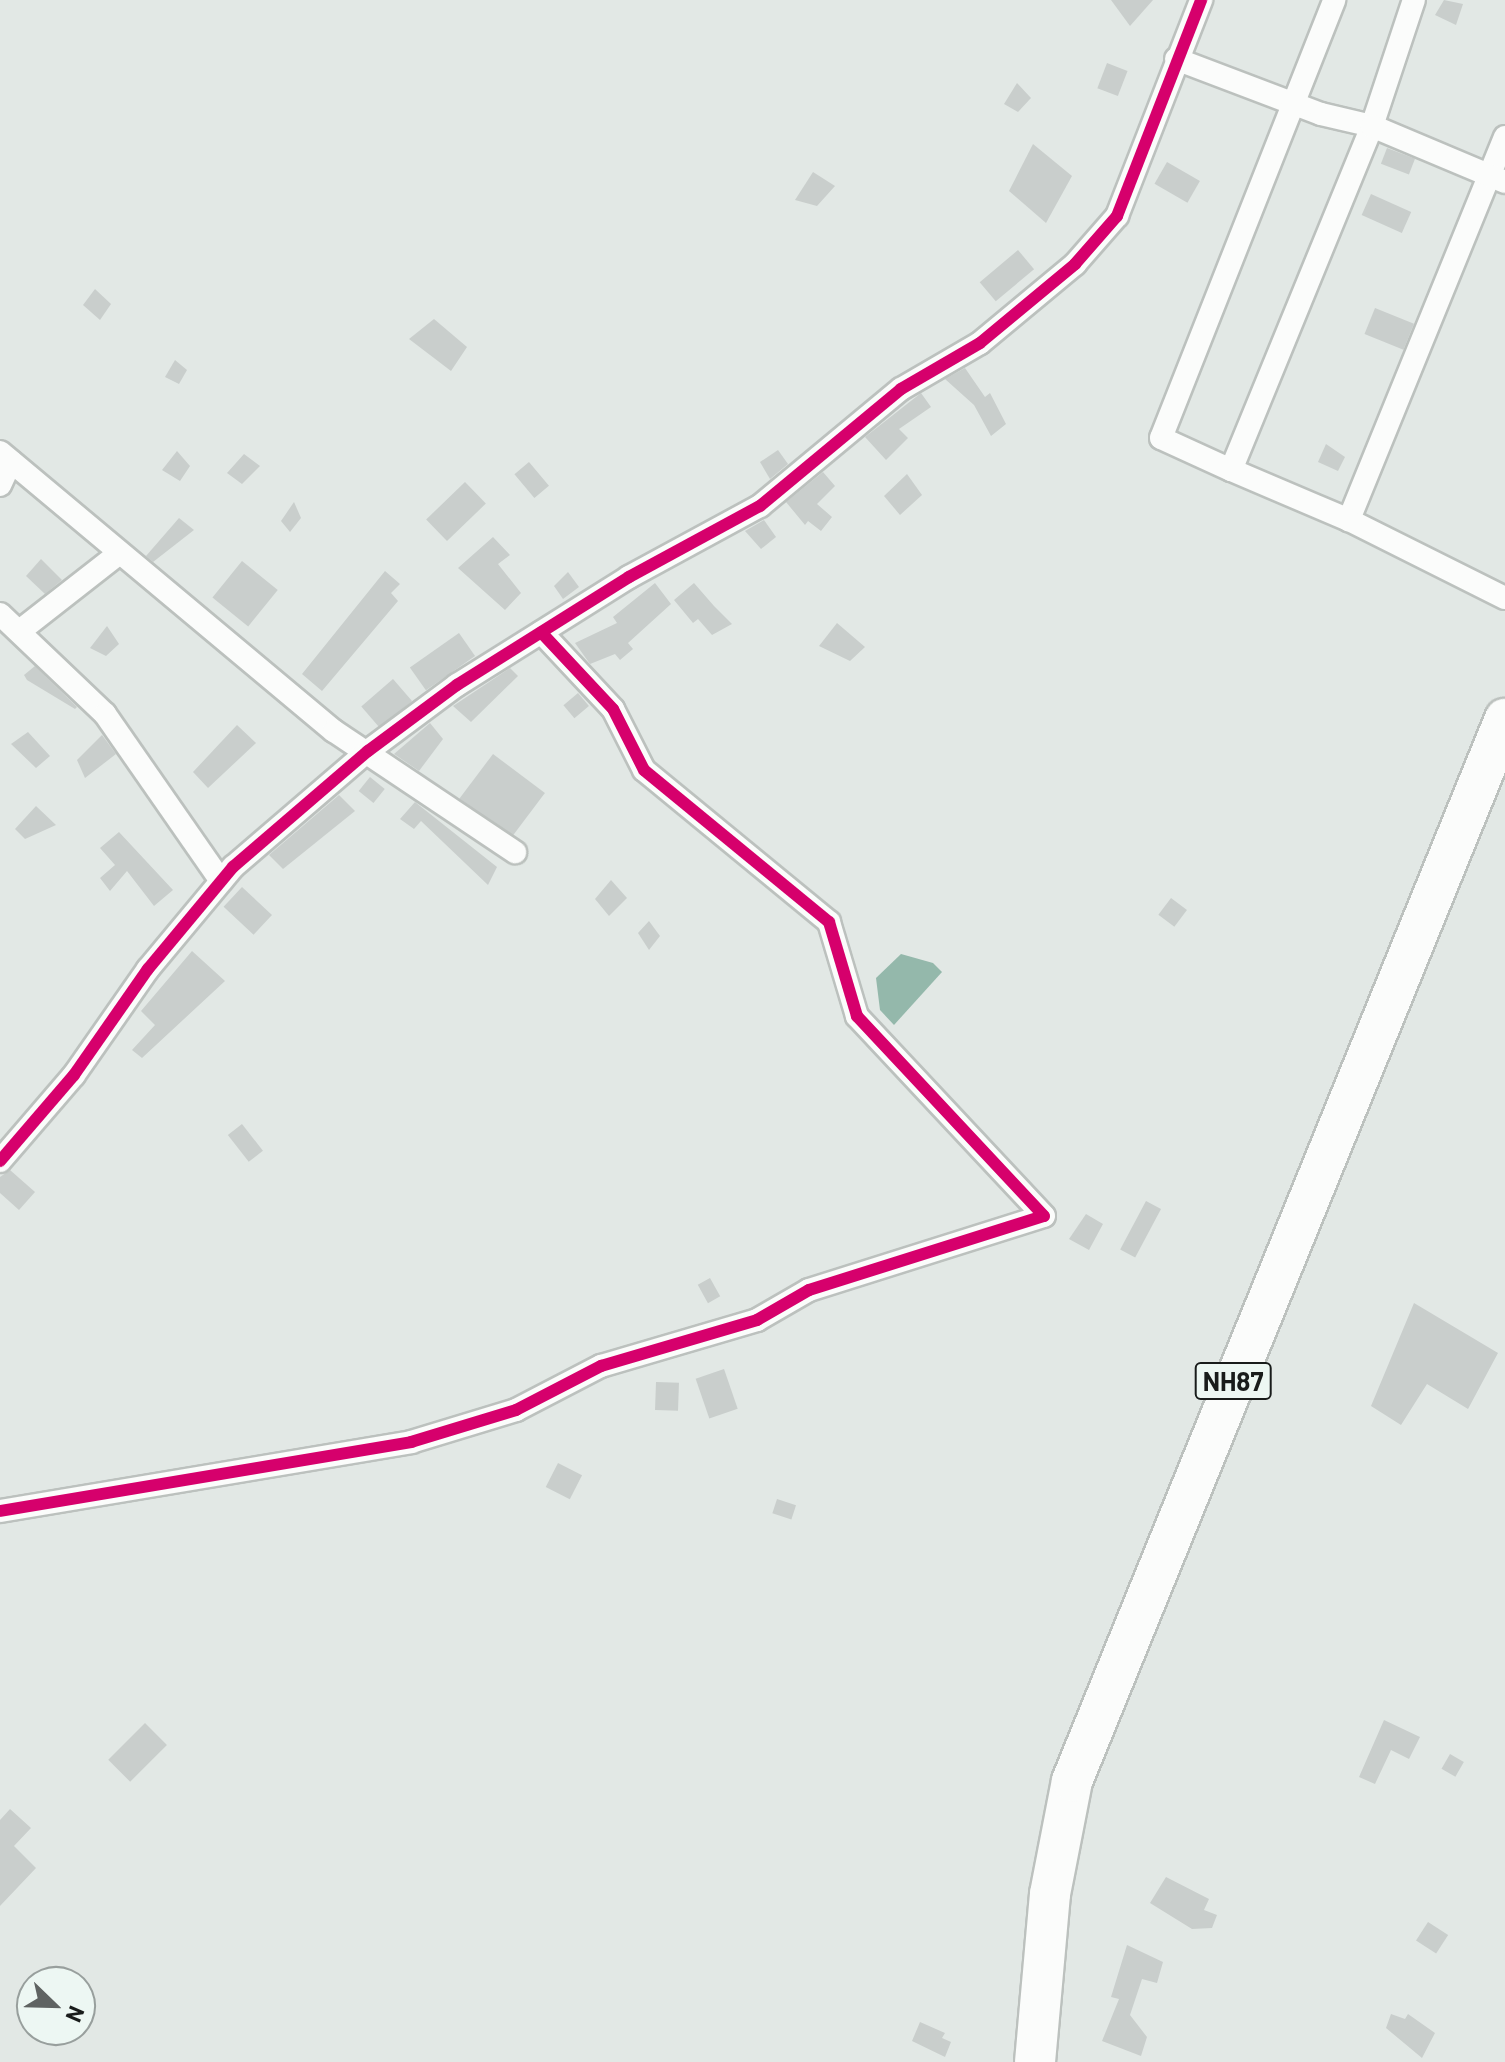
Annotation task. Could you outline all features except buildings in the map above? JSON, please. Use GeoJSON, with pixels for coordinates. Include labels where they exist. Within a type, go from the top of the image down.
{"type":"FeatureCollection","features":[{"type":"Feature","properties":{"kind":"highway","name":"NH87"},"geometry":{"type":"LineString","coordinates":[[1035,2062],[1050,1894],[1072,1781],[1505,719]]}},
{"type":"Feature","properties":{"kind":"street"},"geometry":{"type":"LineString","coordinates":[[0,1161],[74,1075],[148,969],[221,881],[368,751],[541,632],[760,506],[901,389],[980,343],[1075,264],[1117,216],[1201,0]]}},
{"type":"Feature","properties":{"kind":"street"},"geometry":{"type":"LineString","coordinates":[[1334,0],[1161,438],[1349,520],[1505,598]]}},
{"type":"Feature","properties":{"kind":"street"},"geometry":{"type":"LineString","coordinates":[[1231,470],[1372,126],[1414,0]]}},
{"type":"Feature","properties":{"kind":"street"},"geometry":{"type":"LineString","coordinates":[[1176,59],[1293,104],[1372,126],[1497,179]]}},
{"type":"Feature","properties":{"kind":"street"},"geometry":{"type":"LineString","coordinates":[[1349,520],[1497,179],[1505,137]]}},
{"type":"Feature","properties":{"kind":"street"},"geometry":{"type":"LineString","coordinates":[[0,485],[5,456]]}},
{"type":"Feature","properties":{"kind":"street"},"geometry":{"type":"LineString","coordinates":[[5,456],[117,555],[334,731],[515,852]]}},
{"type":"Feature","properties":{"kind":"street"},"geometry":{"type":"LineString","coordinates":[[21,630],[117,555]]}},
{"type":"Feature","properties":{"kind":"street"},"geometry":{"type":"LineString","coordinates":[[0,614],[21,630],[105,714],[221,881]]}},
{"type":"Feature","properties":{"kind":"street"},"geometry":{"type":"LineString","coordinates":[[0,1511],[411,1442],[516,1410],[601,1366],[757,1320],[809,1290],[1044,1216],[857,1016],[829,922],[644,770],[613,709],[541,632]]}},
{"type":"Feature","properties":{"kind":"shaded area"},"geometry":{"type":"Polygon","coordinates":[[[901,954],[933,963],[942,972],[894,1025],[880,1010],[876,978],[901,954]]]}},
{"type":"Feature","properties":{"kind":"cycle path"},"geometry":{"type":"LineString","coordinates":[[0,1161],[74,1075],[148,969],[233,867],[368,751],[457,685],[629,577],[760,506],[901,389],[980,343],[1075,264],[1117,216],[1201,0]]}},
{"type":"Feature","properties":{"kind":"cycle path"},"geometry":{"type":"LineString","coordinates":[[0,1511],[411,1442],[516,1410],[601,1366],[757,1320],[809,1290],[1044,1216],[857,1016],[829,922],[644,770],[613,709],[541,632]]}}]}
